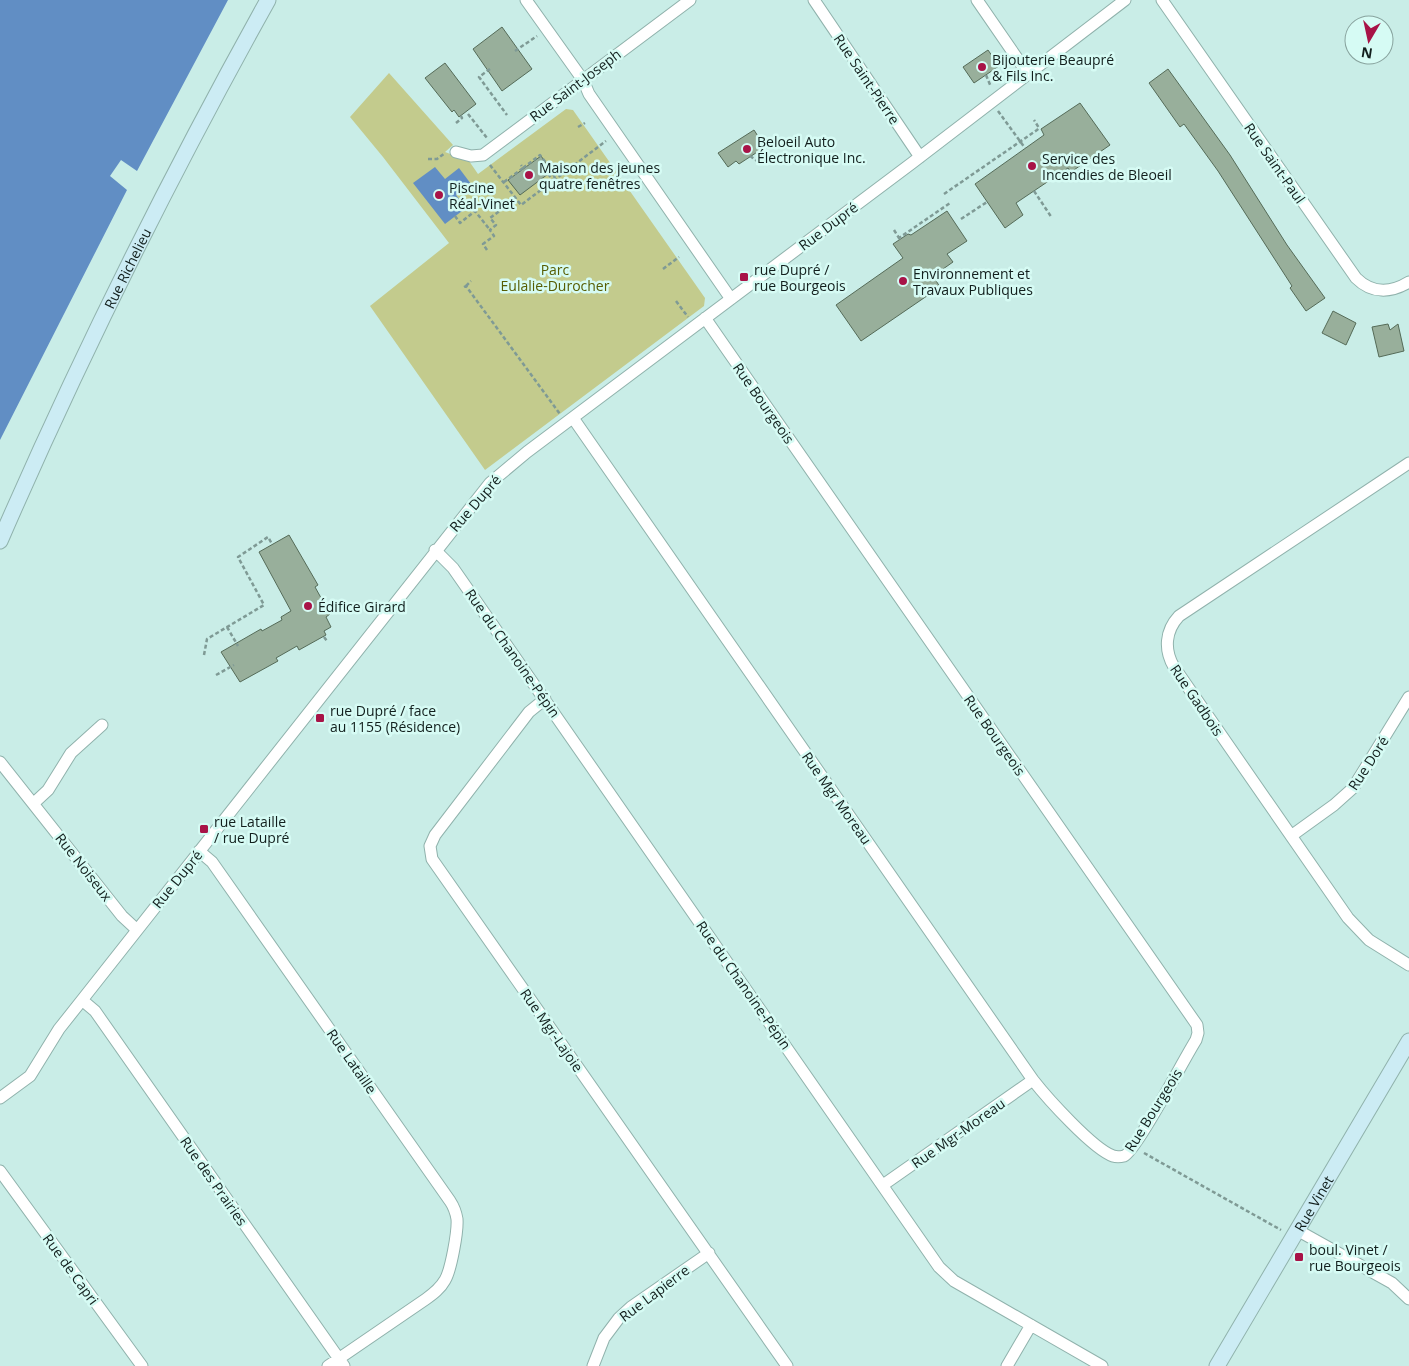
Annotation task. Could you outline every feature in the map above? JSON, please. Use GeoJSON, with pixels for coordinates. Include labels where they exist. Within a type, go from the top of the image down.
{"type":"FeatureCollection","features":[{"type":"Feature","properties":{"kind":"main road","name":"Rue Richelieu"},"geometry":{"type":"LineString","coordinates":[[0,542],[84,356],[154,214],[227,73],[268,0]]}},
{"type":"Feature","properties":{"kind":"main road","name":"Rue Vinet"},"geometry":{"type":"LineString","coordinates":[[1217,1366],[1409,1040]]}},
{"type":"Feature","properties":{"kind":"street"},"geometry":{"type":"LineString","coordinates":[[526,0],[583,80],[589,94],[731,299]]}},
{"type":"Feature","properties":{"kind":"street","name":"Rue Saint-Joseph"},"geometry":{"type":"LineString","coordinates":[[453,151],[471,156],[482,155],[690,0]]}},
{"type":"Feature","properties":{"kind":"street","name":"Rue Saint-Pierre"},"geometry":{"type":"LineString","coordinates":[[814,0],[920,157]]}},
{"type":"Feature","properties":{"kind":"street"},"geometry":{"type":"LineString","coordinates":[[977,0],[1028,74]]}},
{"type":"Feature","properties":{"kind":"street","name":"Rue Dupré"},"geometry":{"type":"LineString","coordinates":[[0,1098],[30,1076],[59,1029],[136,929],[490,483],[527,452],[920,157],[1125,0]]}},
{"type":"Feature","properties":{"kind":"street","name":"Rue Saint-Paul"},"geometry":{"type":"LineString","coordinates":[[1162,0],[1356,278],[1364,285],[1379,290],[1394,289],[1409,282]]}},
{"type":"Feature","properties":{"kind":"street","name":"Rue Bourgeois"},"geometry":{"type":"LineString","coordinates":[[705,318],[1197,1025],[1196,1040],[1164,1096],[1134,1146],[1128,1154],[1121,1156]]}},
{"type":"Feature","properties":{"kind":"street","name":"Rue Mgr Moreau"},"geometry":{"type":"LineString","coordinates":[[572,418],[1033,1080],[1057,1108],[1084,1134],[1110,1155],[1121,1156]]}},
{"type":"Feature","properties":{"kind":"street","name":"Rue Gadbois"},"geometry":{"type":"LineString","coordinates":[[1409,463],[1184,613],[1176,620],[1168,635],[1167,651],[1171,661],[1354,926],[1378,946],[1409,965]]}},
{"type":"Feature","properties":{"kind":"street","name":"Rue du Chanoine-Pépin"},"geometry":{"type":"LineString","coordinates":[[435,550],[453,568],[545,699],[935,1262],[948,1277],[1102,1366]]}},
{"type":"Feature","properties":{"kind":"street","name":"Rue Doré"},"geometry":{"type":"LineString","coordinates":[[1291,836],[1334,805],[1353,788],[1409,697]]}},
{"type":"Feature","properties":{"kind":"street","name":"Rue Mgr-Lajoie"},"geometry":{"type":"LineString","coordinates":[[545,699],[529,712],[435,835],[430,846],[431,855],[439,870],[787,1366]]}},
{"type":"Feature","properties":{"kind":"street"},"geometry":{"type":"LineString","coordinates":[[34,804],[48,790],[71,753],[102,725]]}},
{"type":"Feature","properties":{"kind":"street","name":"Rue Noiseux"},"geometry":{"type":"LineString","coordinates":[[0,762],[122,916],[136,929]]}},
{"type":"Feature","properties":{"kind":"street","name":"Rue Lataille"},"geometry":{"type":"LineString","coordinates":[[199,851],[212,862],[453,1205],[457,1218],[448,1273],[441,1287],[341,1362]]}},
{"type":"Feature","properties":{"kind":"street","name":"Rue des Prairies"},"geometry":{"type":"LineString","coordinates":[[82,1000],[95,1011],[341,1362]]}},
{"type":"Feature","properties":{"kind":"street","name":"Rue Mgr-Moreau"},"geometry":{"type":"LineString","coordinates":[[883,1185],[1033,1080]]}},
{"type":"Feature","properties":{"kind":"street","name":"Rue de Capri"},"geometry":{"type":"LineString","coordinates":[[0,1171],[142,1366]]}},
{"type":"Feature","properties":{"kind":"street"},"geometry":{"type":"LineString","coordinates":[[1297,1230],[1392,1283],[1409,1299]]}},
{"type":"Feature","properties":{"kind":"street","name":"Rue Lapierre"},"geometry":{"type":"LineString","coordinates":[[593,1366],[604,1338],[619,1318],[709,1253]]}},
{"type":"Feature","properties":{"kind":"street"},"geometry":{"type":"LineString","coordinates":[[1007,1366],[1031,1325]]}},
{"type":"Feature","properties":{"kind":"street"},"geometry":{"type":"LineString","coordinates":[[328,1366],[341,1362]]}},
{"type":"Feature","properties":{"kind":"path"},"geometry":{"type":"LineString","coordinates":[[515,51],[539,34]]}},
{"type":"Feature","properties":{"kind":"path"},"geometry":{"type":"LineString","coordinates":[[490,69],[480,77],[507,115]]}},
{"type":"Feature","properties":{"kind":"path"},"geometry":{"type":"LineString","coordinates":[[986,75],[992,89]]}},
{"type":"Feature","properties":{"kind":"path"},"geometry":{"type":"LineString","coordinates":[[998,111],[1025,148]]}},
{"type":"Feature","properties":{"kind":"path"},"geometry":{"type":"LineString","coordinates":[[468,114],[487,138]]}},
{"type":"Feature","properties":{"kind":"path"},"geometry":{"type":"LineString","coordinates":[[456,123],[462,118],[460,116]]}},
{"type":"Feature","properties":{"kind":"path"},"geometry":{"type":"LineString","coordinates":[[944,194],[1039,128],[1034,120]]}},
{"type":"Feature","properties":{"kind":"path"},"geometry":{"type":"LineString","coordinates":[[578,127],[585,122]]}},
{"type":"Feature","properties":{"kind":"path"},"geometry":{"type":"LineString","coordinates":[[490,164],[521,205],[600,145]]}},
{"type":"Feature","properties":{"kind":"path"},"geometry":{"type":"LineString","coordinates":[[428,159],[437,159],[453,151]]}},
{"type":"Feature","properties":{"kind":"path"},"geometry":{"type":"LineString","coordinates":[[504,182],[541,154],[553,172],[554,180]]}},
{"type":"Feature","properties":{"kind":"path"},"geometry":{"type":"LineString","coordinates":[[750,156],[758,161]]}},
{"type":"Feature","properties":{"kind":"path"},"geometry":{"type":"LineString","coordinates":[[548,174],[554,180]]}},
{"type":"Feature","properties":{"kind":"path"},"geometry":{"type":"LineString","coordinates":[[1034,191],[1052,218]]}},
{"type":"Feature","properties":{"kind":"path"},"geometry":{"type":"LineString","coordinates":[[490,230],[496,225],[490,218],[516,199]]}},
{"type":"Feature","properties":{"kind":"path"},"geometry":{"type":"LineString","coordinates":[[961,219],[987,202]]}},
{"type":"Feature","properties":{"kind":"path"},"geometry":{"type":"LineString","coordinates":[[894,230],[899,238],[950,203]]}},
{"type":"Feature","properties":{"kind":"path"},"geometry":{"type":"LineString","coordinates":[[455,216],[460,223],[475,211],[494,236],[483,244],[487,250]]}},
{"type":"Feature","properties":{"kind":"path"},"geometry":{"type":"LineString","coordinates":[[926,219],[929,223]]}},
{"type":"Feature","properties":{"kind":"path"},"geometry":{"type":"LineString","coordinates":[[663,269],[679,257]]}},
{"type":"Feature","properties":{"kind":"path"},"geometry":{"type":"LineString","coordinates":[[471,281],[465,287],[560,415]]}},
{"type":"Feature","properties":{"kind":"path"},"geometry":{"type":"LineString","coordinates":[[676,301],[689,318]]}},
{"type":"Feature","properties":{"kind":"path"},"geometry":{"type":"LineString","coordinates":[[543,398],[546,395]]}},
{"type":"Feature","properties":{"kind":"path"},"geometry":{"type":"LineString","coordinates":[[204,655],[207,639],[264,605],[238,557],[268,536],[272,544]]}},
{"type":"Feature","properties":{"kind":"path"},"geometry":{"type":"LineString","coordinates":[[227,627],[238,646]]}},
{"type":"Feature","properties":{"kind":"path"},"geometry":{"type":"LineString","coordinates":[[324,637],[327,641]]}},
{"type":"Feature","properties":{"kind":"path"},"geometry":{"type":"LineString","coordinates":[[216,675],[234,665]]}},
{"type":"Feature","properties":{"kind":"path"},"geometry":{"type":"LineString","coordinates":[[1144,1152],[1282,1231]]}},
{"type":"Feature","properties":{"kind":"green space","name":"Parc Eulalie-Durocher"},"geometry":{"type":"Polygon","coordinates":[[[389,73],[453,145],[445,152],[469,161],[478,174],[566,109],[573,110],[705,298],[704,306],[485,470],[370,306],[449,243],[350,117],[389,73]]]}},
{"type":"Feature","properties":{"kind":"water"},"geometry":{"type":"Polygon","coordinates":[[[0,0],[228,0],[137,171],[121,160],[110,176],[127,190],[0,440],[0,0]]]}},
{"type":"Feature","properties":{"kind":"water","name":"Piscine Réal-Vinet"},"geometry":{"type":"Polygon","coordinates":[[[435,167],[445,179],[459,168],[471,184],[456,195],[466,208],[445,224],[413,183],[435,167]]]}},
{"type":"Feature","properties":{"kind":"building"},"geometry":{"type":"Polygon","coordinates":[[[502,27],[532,69],[502,91],[473,49],[502,27]]]}},
{"type":"Feature","properties":{"kind":"building"},"geometry":{"type":"Polygon","coordinates":[[[988,50],[999,66],[974,83],[963,67],[988,50]]]}},
{"type":"Feature","properties":{"kind":"building"},"geometry":{"type":"Polygon","coordinates":[[[445,63],[476,104],[459,117],[454,110],[452,112],[425,78],[445,63]]]}},
{"type":"Feature","properties":{"kind":"building"},"geometry":{"type":"Polygon","coordinates":[[[1168,69],[1230,155],[1287,245],[1325,298],[1306,311],[1218,171],[1184,124],[1180,127],[1149,83],[1168,69]]]}},
{"type":"Feature","properties":{"kind":"building"},"geometry":{"type":"Polygon","coordinates":[[[1080,103],[1110,145],[1071,172],[1068,168],[1016,203],[1023,215],[1005,228],[975,184],[1044,135],[1041,129],[1080,103]]]}},
{"type":"Feature","properties":{"kind":"building"},"geometry":{"type":"Polygon","coordinates":[[[754,130],[765,147],[739,164],[736,161],[728,167],[718,153],[754,130]]]}},
{"type":"Feature","properties":{"kind":"building"},"geometry":{"type":"Polygon","coordinates":[[[541,156],[552,171],[520,195],[508,180],[541,156]]]}},
{"type":"Feature","properties":{"kind":"building","name":"Environnement et Travaux Publiques"},"geometry":{"type":"Polygon","coordinates":[[[947,211],[967,241],[947,254],[953,262],[933,276],[940,287],[861,341],[836,305],[903,258],[893,244],[908,234],[911,235],[947,211]]]}},
{"type":"Feature","properties":{"kind":"building"},"geometry":{"type":"Polygon","coordinates":[[[1333,311],[1356,323],[1346,345],[1322,333],[1333,311]]]}},
{"type":"Feature","properties":{"kind":"building"},"geometry":{"type":"Polygon","coordinates":[[[1388,324],[1390,330],[1398,324],[1404,351],[1379,357],[1372,327],[1388,324]]]}},
{"type":"Feature","properties":{"kind":"building","name":"Édifice Girard"},"geometry":{"type":"Polygon","coordinates":[[[289,535],[318,585],[315,587],[330,614],[326,617],[331,627],[324,631],[326,635],[299,650],[297,646],[276,658],[278,661],[240,682],[221,652],[261,629],[262,631],[282,620],[281,617],[291,611],[259,552],[289,535]]]}},
{"type":"Feature","properties":{"kind":"place","name":"Bijouterie Beaupré & Fils Inc."},"geometry":{"type":"Point","coordinates":[982,67]}},
{"type":"Feature","properties":{"kind":"place","name":"Beloeil Auto Électronique Inc."},"geometry":{"type":"Point","coordinates":[747,149]}},
{"type":"Feature","properties":{"kind":"place","name":"Service des Incendies de Bleoeil"},"geometry":{"type":"Point","coordinates":[1032,166]}},
{"type":"Feature","properties":{"kind":"place","name":"Maison des jeunes quatre fenêtres"},"geometry":{"type":"Point","coordinates":[529,175]}},
{"type":"Feature","properties":{"kind":"place","name":"Piscine Réal-Vinet"},"geometry":{"type":"Point","coordinates":[439,195]}},
{"type":"Feature","properties":{"kind":"place","name":"rue Dupré / rue Bourgeois"},"geometry":{"type":"Point","coordinates":[744,277]}},
{"type":"Feature","properties":{"kind":"place","name":"Environnement et Travaux Publiques"},"geometry":{"type":"Point","coordinates":[903,281]}},
{"type":"Feature","properties":{"kind":"place","name":"Édifice Girard"},"geometry":{"type":"Point","coordinates":[308,606]}},
{"type":"Feature","properties":{"kind":"place","name":"rue Dupré / face au 1155 (Résidence)"},"geometry":{"type":"Point","coordinates":[320,718]}},
{"type":"Feature","properties":{"kind":"place","name":"rue Lataille / rue Dupré"},"geometry":{"type":"Point","coordinates":[204,829]}},
{"type":"Feature","properties":{"kind":"place","name":"boul. Vinet / rue Bourgeois"},"geometry":{"type":"Point","coordinates":[1299,1257]}}]}
